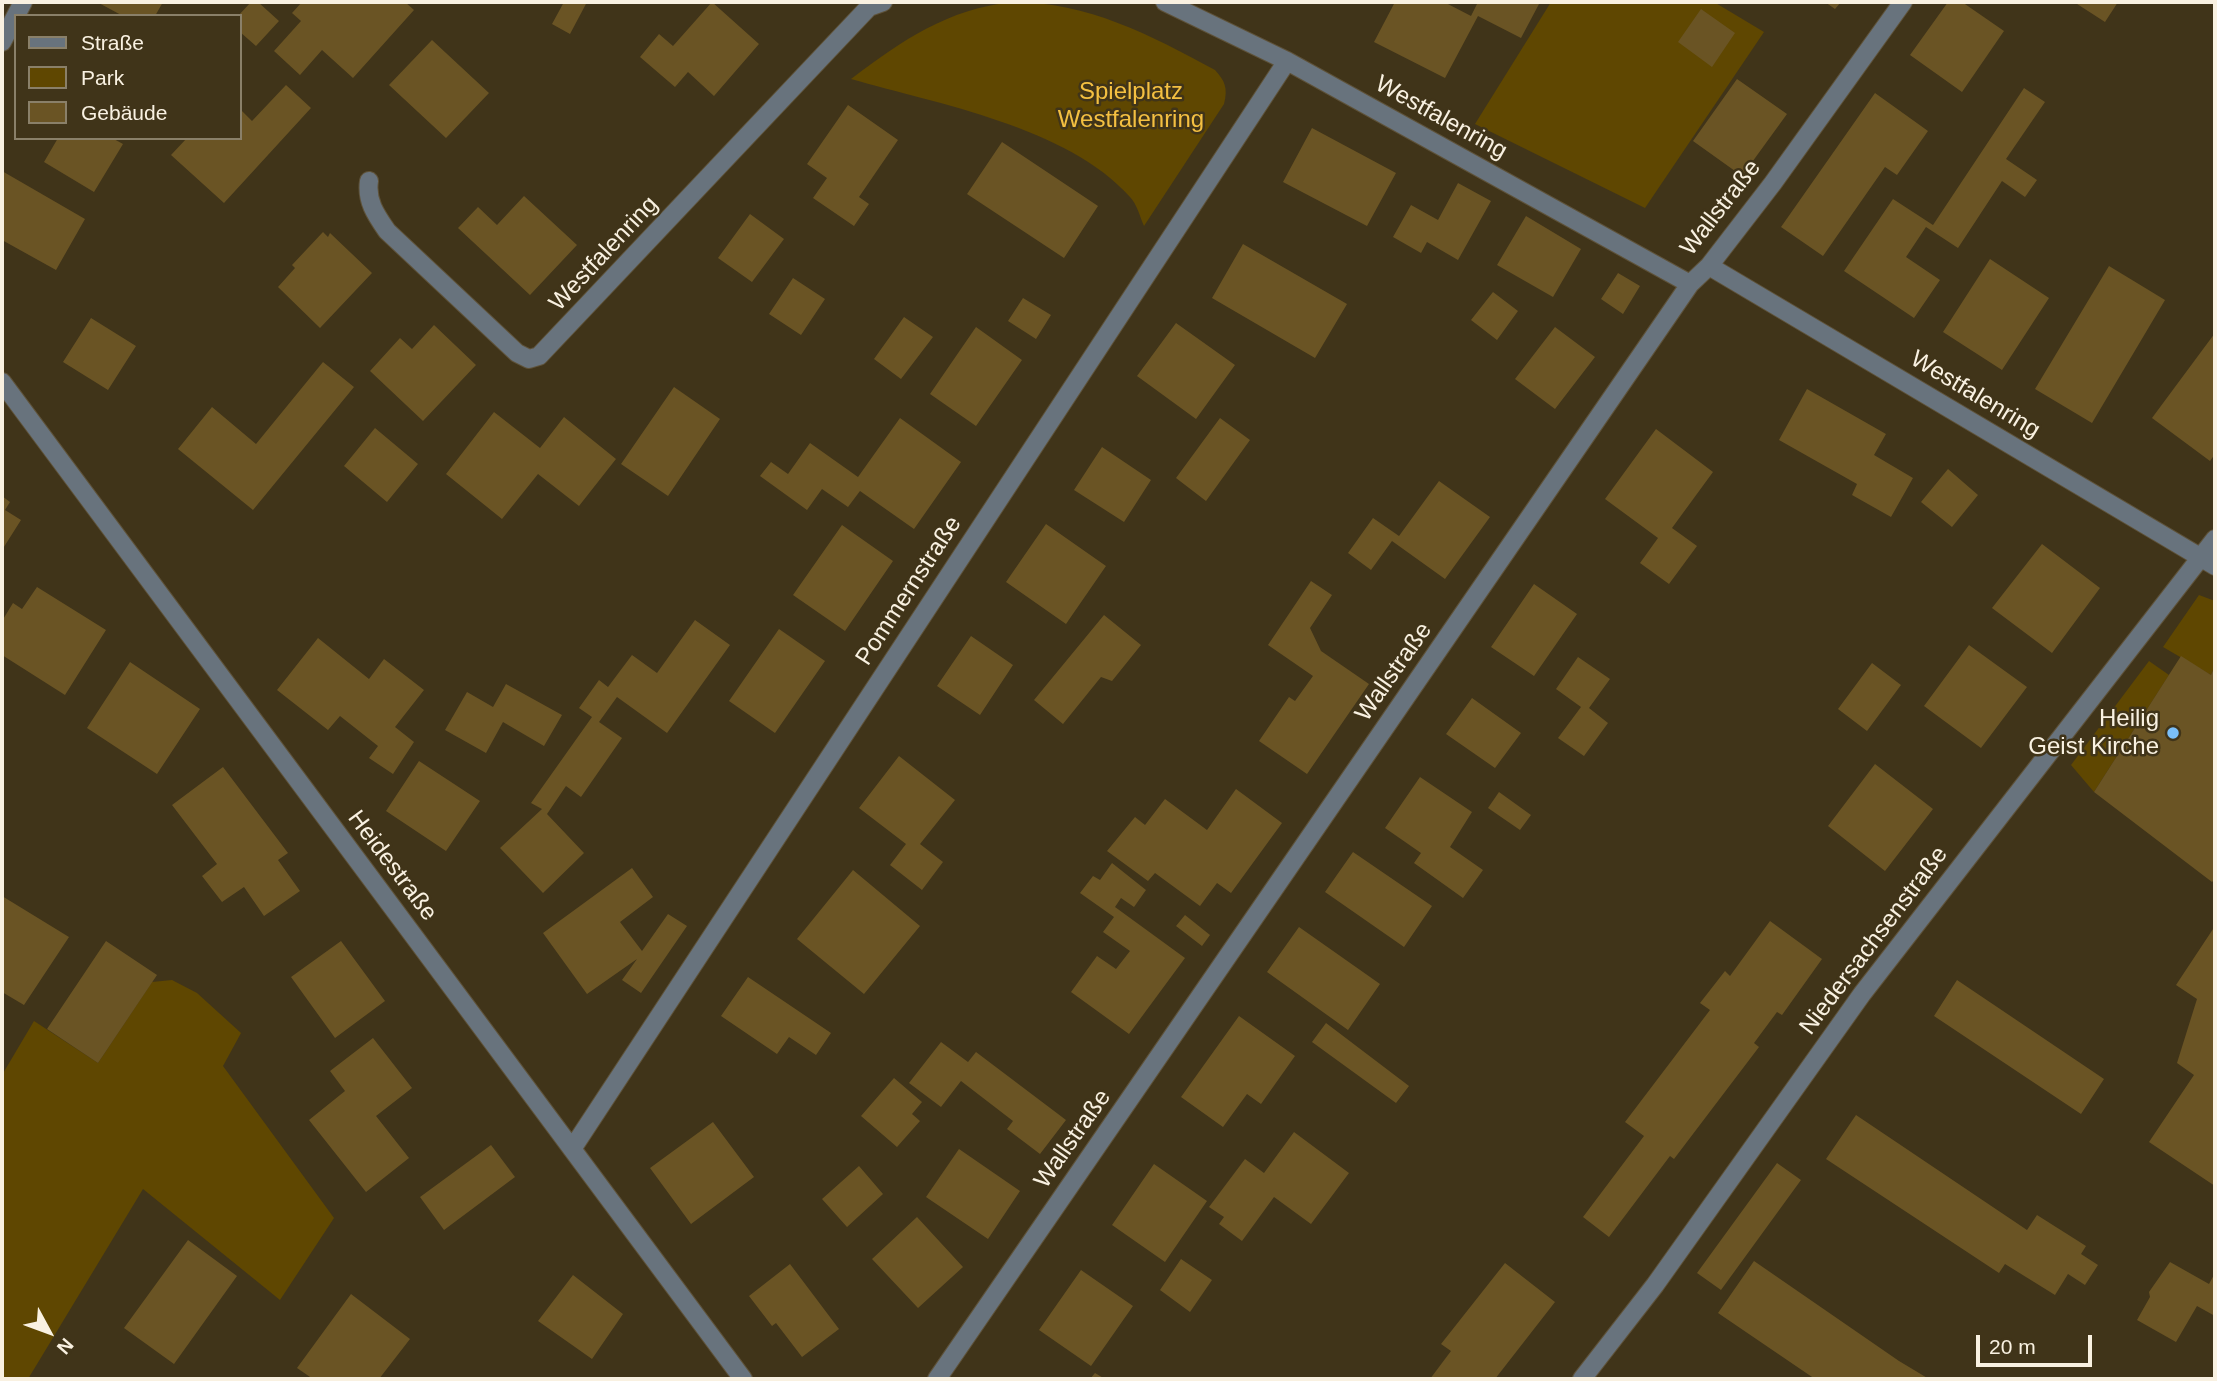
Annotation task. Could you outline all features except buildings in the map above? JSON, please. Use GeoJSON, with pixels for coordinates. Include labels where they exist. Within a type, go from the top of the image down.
{"type":"FeatureCollection","features":[{"type":"Feature","properties":{"kind":"street","name":"Westfalenring"},"geometry":{"type":"LineString","coordinates":[[1165,2],[1287,61],[1690,284]]}},
{"type":"Feature","properties":{"kind":"street","name":"Wallstraße"},"geometry":{"type":"LineString","coordinates":[[937,1379],[1690,284],[1709,266],[1903,2]]}},
{"type":"Feature","properties":{"kind":"street","name":"Westfalenring"},"geometry":{"type":"LineString","coordinates":[[369,181],[367,192],[373,209],[387,230],[517,353],[529,359],[539,356],[870,4]]}},
{"type":"Feature","properties":{"kind":"street"},"geometry":{"type":"LineString","coordinates":[[2,42],[14,19]]}},
{"type":"Feature","properties":{"kind":"street","name":"Pommernstraße"},"geometry":{"type":"LineString","coordinates":[[572,1149],[1287,61]]}},
{"type":"Feature","properties":{"kind":"street","name":"Westfalenring"},"geometry":{"type":"LineString","coordinates":[[1709,266],[2208,562]]}},
{"type":"Feature","properties":{"kind":"street","name":"Heidestraße"},"geometry":{"type":"LineString","coordinates":[[2,382],[743,1379]]}},
{"type":"Feature","properties":{"kind":"street","name":"Niedersachsenstraße"},"geometry":{"type":"LineString","coordinates":[[1582,1379],[1655,1285],[1862,994],[2208,562],[2215,540]]}},
{"type":"Feature","properties":{"kind":"green space","name":"Spielplatz Westfalenring"},"geometry":{"type":"Polygon","coordinates":[[[1013,2],[1067,8],[1118,23],[1191,57],[1215,70],[1221,78],[1226,89],[1224,104],[1144,226],[1130,197],[1104,173],[1037,135],[961,109],[851,79],[908,39],[946,19],[1013,2]]]}},
{"type":"Feature","properties":{"kind":"green space"},"geometry":{"type":"Polygon","coordinates":[[[1551,2],[1714,2],[1764,32],[1645,208],[1475,124],[1551,2]]]}},
{"type":"Feature","properties":{"kind":"green space"},"geometry":{"type":"Polygon","coordinates":[[[2199,595],[2215,601],[2215,666],[2211,675],[2163,647],[2199,595]]]}},
{"type":"Feature","properties":{"kind":"green space"},"geometry":{"type":"Polygon","coordinates":[[[2149,661],[2169,675],[2094,792],[2071,765],[2149,661]]]}},
{"type":"Feature","properties":{"kind":"green space"},"geometry":{"type":"Polygon","coordinates":[[[172,980],[197,993],[241,1033],[223,1066],[334,1218],[280,1300],[143,1189],[28,1379],[2,1379],[2,1075],[34,1021],[98,1063],[152,982],[172,980]]]}},
{"type":"Feature","properties":{"kind":"place","name":"Heilig Geist Kirche"},"geometry":{"type":"Point","coordinates":[2173,733]}}]}
